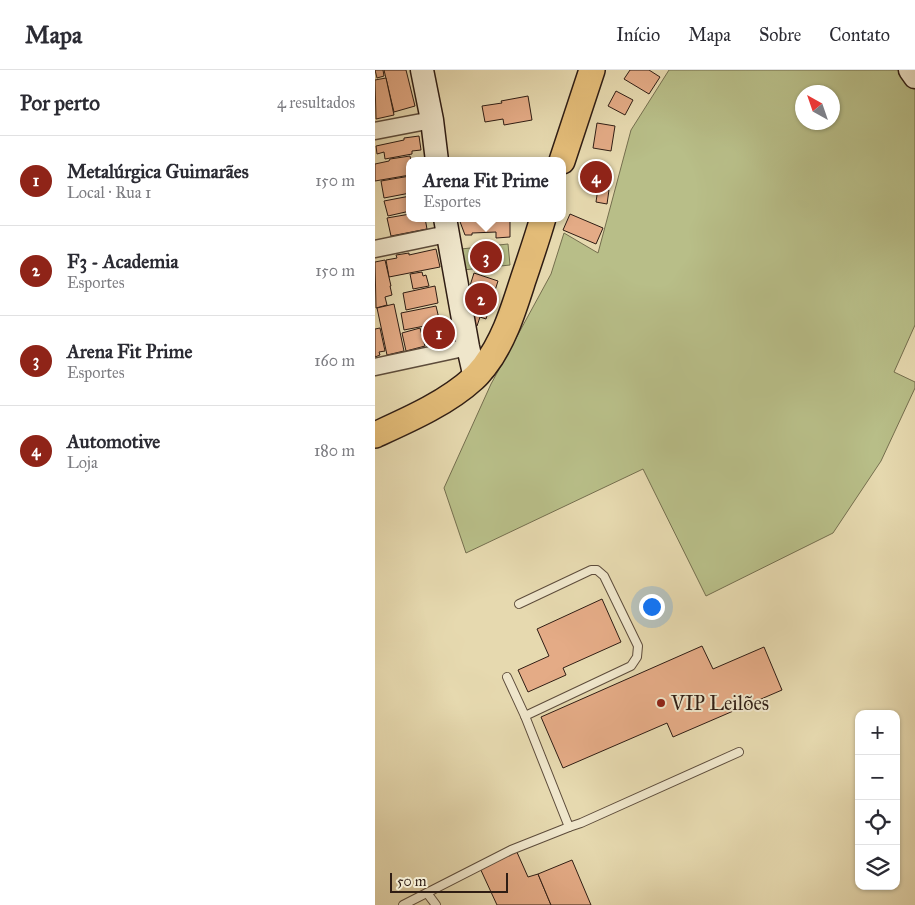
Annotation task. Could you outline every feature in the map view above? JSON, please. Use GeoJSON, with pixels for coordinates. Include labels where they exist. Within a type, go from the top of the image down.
{"type":"FeatureCollection","features":[{"type":"Feature","properties":{"kind":"main road"},"geometry":{"type":"LineString","coordinates":[[563,157],[592,70]]}},
{"type":"Feature","properties":{"kind":"main road"},"geometry":{"type":"LineString","coordinates":[[375,435],[440,403],[475,378],[500,343],[512,316],[542,222]]}},
{"type":"Feature","properties":{"kind":"street"},"geometry":{"type":"LineString","coordinates":[[422,70],[432,120],[437,157]]}},
{"type":"Feature","properties":{"kind":"street"},"geometry":{"type":"LineString","coordinates":[[910,70],[915,77]]}},
{"type":"Feature","properties":{"kind":"street"},"geometry":{"type":"LineString","coordinates":[[375,131],[432,120]]}},
{"type":"Feature","properties":{"kind":"street"},"geometry":{"type":"LineString","coordinates":[[375,249],[446,226],[475,378]]}},
{"type":"Feature","properties":{"kind":"street"},"geometry":{"type":"LineString","coordinates":[[375,367],[468,347]]}},
{"type":"Feature","properties":{"kind":"lane"},"geometry":{"type":"LineString","coordinates":[[519,604],[591,570],[597,570],[604,576],[638,646],[637,657],[631,666],[525,716]]}},
{"type":"Feature","properties":{"kind":"lane"},"geometry":{"type":"LineString","coordinates":[[507,677],[525,716],[569,827]]}},
{"type":"Feature","properties":{"kind":"lane"},"geometry":{"type":"LineString","coordinates":[[403,905],[511,850],[581,823],[739,752]]}},
{"type":"Feature","properties":{"kind":"lane"},"geometry":{"type":"LineString","coordinates":[[427,893],[436,905]]}},
{"type":"Feature","properties":{"kind":"green space"},"geometry":{"type":"Polygon","coordinates":[[[669,70],[902,70],[915,89],[915,325],[894,372],[915,382],[915,388],[881,461],[833,533],[706,596],[643,469],[466,553],[444,488],[491,384],[551,274],[564,233],[598,253],[631,130],[669,70]]]}},
{"type":"Feature","properties":{"kind":"green space"},"geometry":{"type":"Polygon","coordinates":[[[508,244],[510,265],[463,270],[461,249],[508,244]]]}},
{"type":"Feature","properties":{"kind":"building"},"geometry":{"type":"Polygon","coordinates":[[[375,70],[383,70],[384,76],[377,78],[375,70]]]}},
{"type":"Feature","properties":{"kind":"building"},"geometry":{"type":"Polygon","coordinates":[[[384,70],[406,70],[415,106],[394,112],[384,70]]]}},
{"type":"Feature","properties":{"kind":"building"},"geometry":{"type":"Polygon","coordinates":[[[630,70],[649,70],[660,77],[649,94],[624,79],[630,70]]]}},
{"type":"Feature","properties":{"kind":"building"},"geometry":{"type":"Polygon","coordinates":[[[386,78],[394,115],[376,119],[375,80],[386,78]]]}},
{"type":"Feature","properties":{"kind":"building"},"geometry":{"type":"Polygon","coordinates":[[[616,91],[633,100],[625,115],[608,106],[616,91]]]}},
{"type":"Feature","properties":{"kind":"building"},"geometry":{"type":"Polygon","coordinates":[[[528,96],[532,120],[504,125],[503,119],[485,122],[482,106],[528,96]]]}},
{"type":"Feature","properties":{"kind":"building"},"geometry":{"type":"Polygon","coordinates":[[[597,123],[615,126],[611,151],[593,148],[597,123]]]}},
{"type":"Feature","properties":{"kind":"building"},"geometry":{"type":"Polygon","coordinates":[[[419,136],[421,150],[412,151],[412,154],[385,159],[384,152],[377,154],[376,146],[419,136]]]}},
{"type":"Feature","properties":{"kind":"building"},"geometry":{"type":"Polygon","coordinates":[[[410,156],[406,157],[406,176],[375,181],[375,164],[389,161],[390,159],[410,156]]]}},
{"type":"Feature","properties":{"kind":"building"},"geometry":{"type":"Polygon","coordinates":[[[586,166],[610,171],[606,189],[582,183],[586,166]]]}},
{"type":"Feature","properties":{"kind":"building"},"geometry":{"type":"Polygon","coordinates":[[[406,177],[406,194],[384,198],[381,181],[406,177]]]}},
{"type":"Feature","properties":{"kind":"building"},"geometry":{"type":"Polygon","coordinates":[[[598,188],[609,190],[607,204],[596,202],[598,188]]]}},
{"type":"Feature","properties":{"kind":"building"},"geometry":{"type":"Polygon","coordinates":[[[406,197],[406,212],[388,216],[384,201],[406,197]]]}},
{"type":"Feature","properties":{"kind":"building"},"geometry":{"type":"Polygon","coordinates":[[[570,214],[603,228],[596,244],[563,230],[570,214]]]}},
{"type":"Feature","properties":{"kind":"building"},"geometry":{"type":"Polygon","coordinates":[[[406,215],[406,222],[426,222],[427,229],[391,236],[387,218],[406,215]]]}},
{"type":"Feature","properties":{"kind":"building"},"geometry":{"type":"Polygon","coordinates":[[[460,222],[510,222],[510,237],[496,238],[496,232],[465,235],[460,222]]]}},
{"type":"Feature","properties":{"kind":"building"},"geometry":{"type":"Polygon","coordinates":[[[436,249],[440,267],[389,277],[386,260],[397,258],[396,255],[409,253],[409,255],[436,249]]]}},
{"type":"Feature","properties":{"kind":"building"},"geometry":{"type":"Polygon","coordinates":[[[385,260],[392,295],[385,297],[387,305],[376,308],[375,262],[385,260]]]}},
{"type":"Feature","properties":{"kind":"building"},"geometry":{"type":"Polygon","coordinates":[[[422,272],[423,276],[426,275],[429,286],[413,289],[410,274],[422,272]]]}},
{"type":"Feature","properties":{"kind":"building"},"geometry":{"type":"Polygon","coordinates":[[[474,273],[498,281],[486,319],[480,317],[477,326],[472,324],[468,292],[474,273]]]}},
{"type":"Feature","properties":{"kind":"building"},"geometry":{"type":"Polygon","coordinates":[[[435,286],[438,303],[406,310],[403,293],[435,286]]]}},
{"type":"Feature","properties":{"kind":"building"},"geometry":{"type":"Polygon","coordinates":[[[394,304],[404,351],[387,355],[377,308],[394,304]]]}},
{"type":"Feature","properties":{"kind":"building"},"geometry":{"type":"Polygon","coordinates":[[[436,306],[440,323],[404,330],[401,313],[436,306]]]}},
{"type":"Feature","properties":{"kind":"building"},"geometry":{"type":"Polygon","coordinates":[[[451,323],[455,338],[442,341],[443,345],[431,348],[430,344],[427,345],[423,329],[451,323]]]}},
{"type":"Feature","properties":{"kind":"building"},"geometry":{"type":"Polygon","coordinates":[[[380,328],[385,351],[379,352],[380,355],[375,357],[375,329],[380,328]]]}},
{"type":"Feature","properties":{"kind":"building"},"geometry":{"type":"Polygon","coordinates":[[[420,328],[425,346],[406,351],[402,333],[420,328]]]}},
{"type":"Feature","properties":{"kind":"building"},"geometry":{"type":"Polygon","coordinates":[[[602,599],[621,642],[563,668],[566,675],[528,692],[518,670],[549,656],[537,629],[602,599]]]}},
{"type":"Feature","properties":{"kind":"building","name":"VIP Leilões"},"geometry":{"type":"Polygon","coordinates":[[[702,646],[713,669],[764,647],[782,690],[673,737],[667,723],[563,768],[541,717],[702,646]]]}},
{"type":"Feature","properties":{"kind":"building"},"geometry":{"type":"Polygon","coordinates":[[[516,850],[528,877],[538,874],[551,905],[497,905],[479,866],[516,850]]]}},
{"type":"Feature","properties":{"kind":"building"},"geometry":{"type":"Polygon","coordinates":[[[572,860],[591,905],[551,905],[538,874],[572,860]]]}},
{"type":"Feature","properties":{"kind":"place","name":"Automotive"},"geometry":{"type":"Point","coordinates":[596,177]}},
{"type":"Feature","properties":{"kind":"place","name":"Arena Fit Prime"},"geometry":{"type":"Point","coordinates":[486,257]}},
{"type":"Feature","properties":{"kind":"place","name":"F3 - Academia"},"geometry":{"type":"Point","coordinates":[481,299]}},
{"type":"Feature","properties":{"kind":"place","name":"Metalúrgica Guimarães"},"geometry":{"type":"Point","coordinates":[439,333]}},
{"type":"Feature","properties":{"kind":"place","name":"VIP Leilões"},"geometry":{"type":"Point","coordinates":[661,703]}}]}
